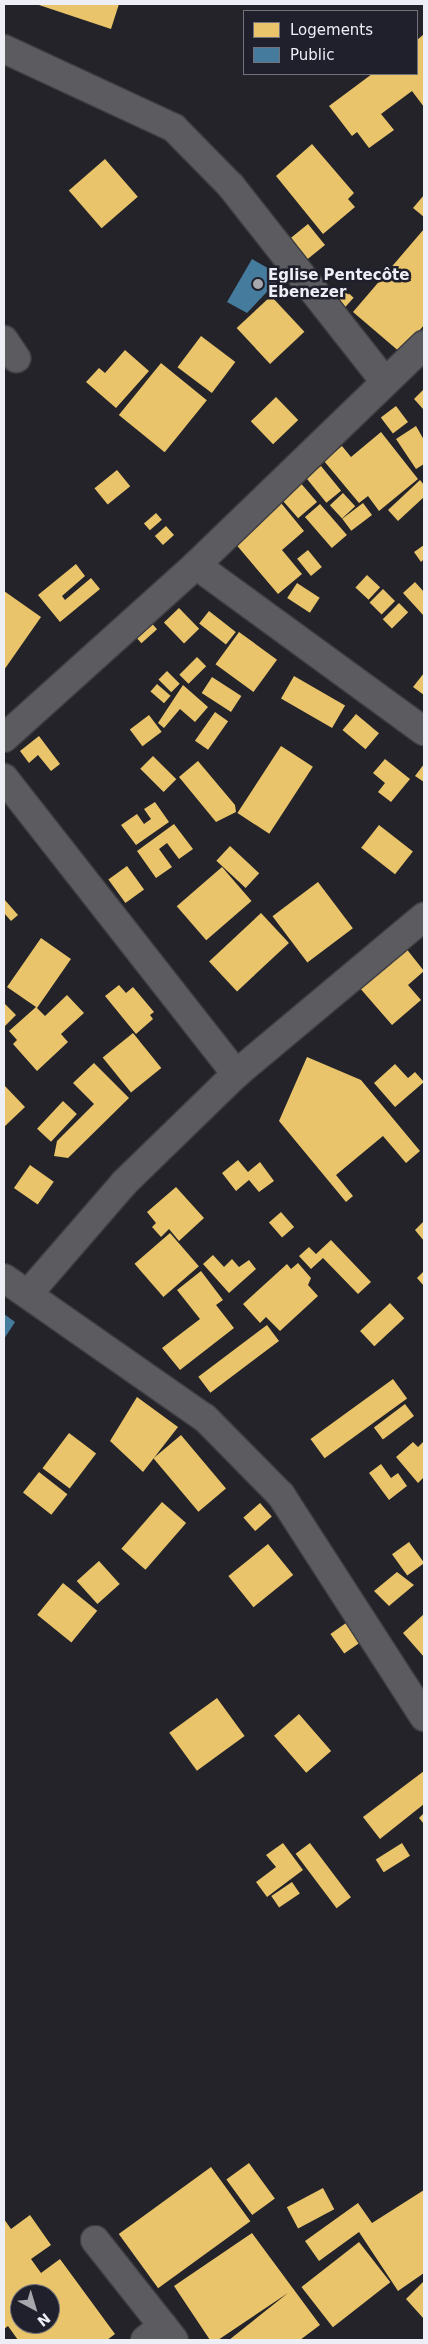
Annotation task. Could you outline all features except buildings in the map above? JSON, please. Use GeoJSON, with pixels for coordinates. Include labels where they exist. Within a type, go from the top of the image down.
{"type":"FeatureCollection","features":[{"type":"Feature","properties":{"kind":"street"},"geometry":{"type":"LineString","coordinates":[[4,50],[174,128],[231,186],[385,382]]}},
{"type":"Feature","properties":{"kind":"street"},"geometry":{"type":"LineString","coordinates":[[4,738],[196,565],[424,345]]}},
{"type":"Feature","properties":{"kind":"street"},"geometry":{"type":"LineString","coordinates":[[196,565],[424,731]]}},
{"type":"Feature","properties":{"kind":"street"},"geometry":{"type":"LineString","coordinates":[[4,778],[236,1074]]}},
{"type":"Feature","properties":{"kind":"street"},"geometry":{"type":"LineString","coordinates":[[28,1294],[124,1184],[236,1074],[424,917]]}},
{"type":"Feature","properties":{"kind":"street"},"geometry":{"type":"LineString","coordinates":[[4,1278],[205,1418],[281,1495],[424,1717]]}},
{"type":"Feature","properties":{"kind":"street"},"geometry":{"type":"LineString","coordinates":[[95,2240],[161,2336]]}},
{"type":"Feature","properties":{"kind":"place","name":"Eglise Pentecôte Ebenezer"},"geometry":{"type":"Point","coordinates":[258,284]}}]}
